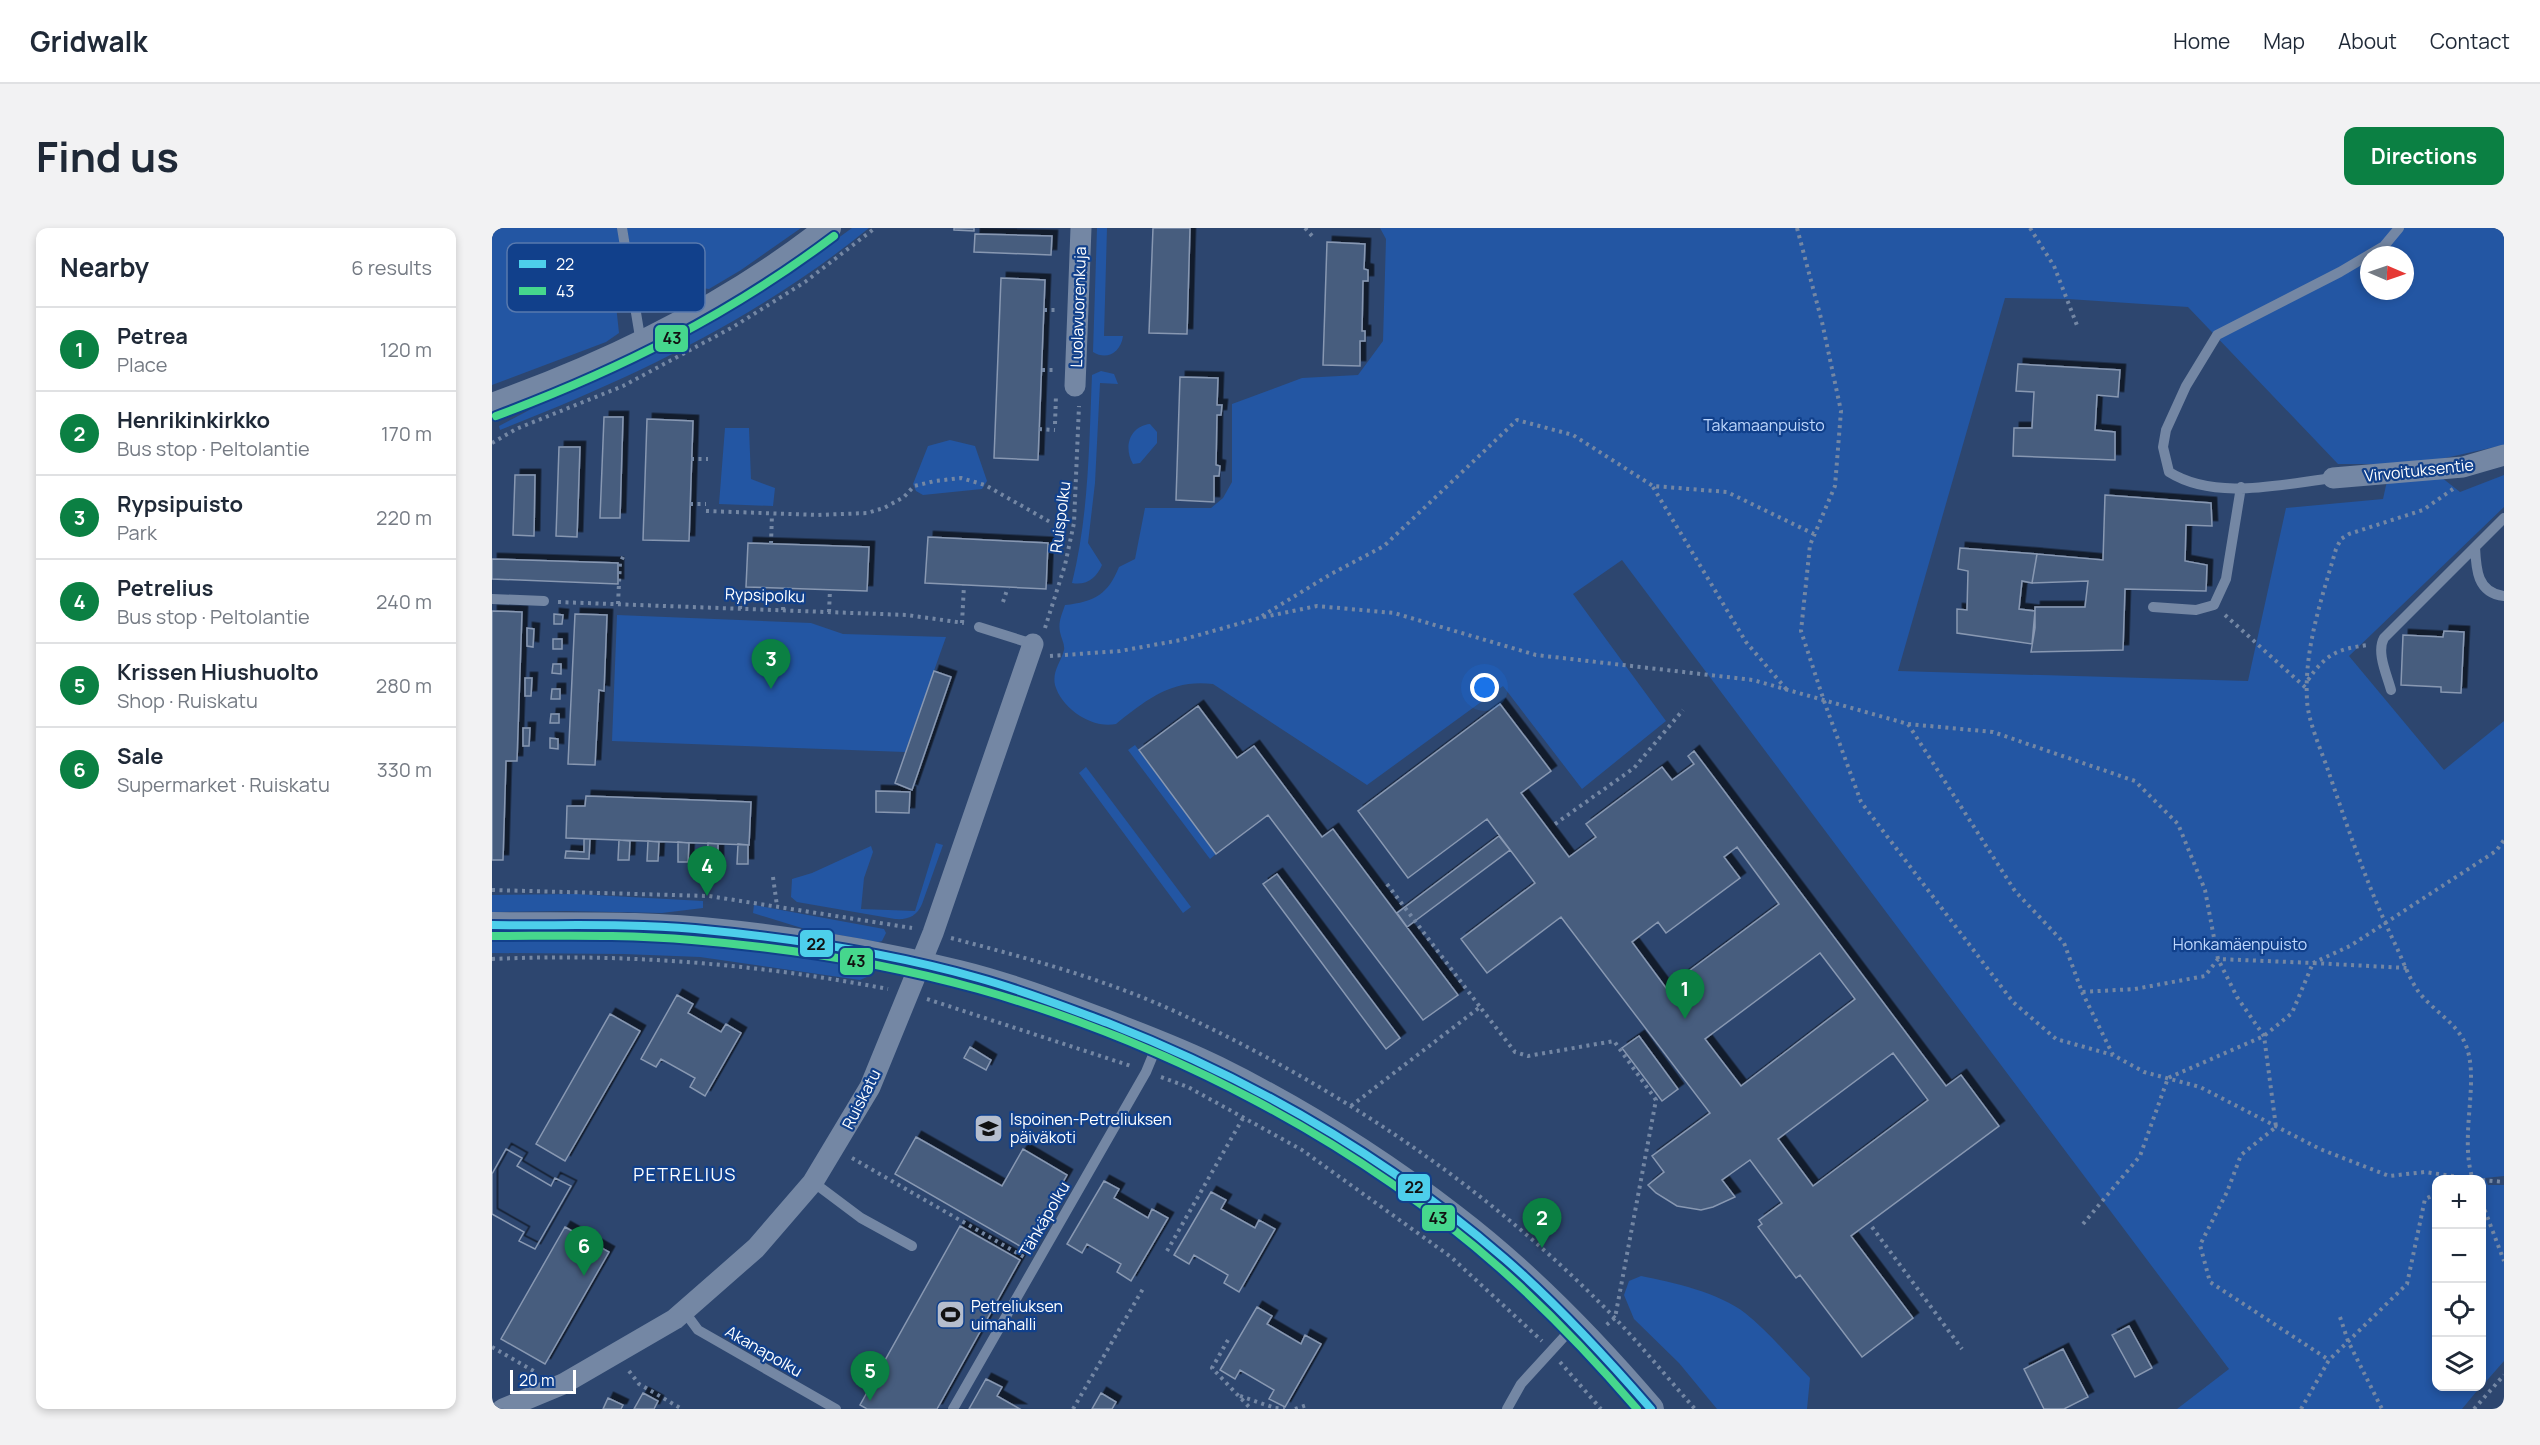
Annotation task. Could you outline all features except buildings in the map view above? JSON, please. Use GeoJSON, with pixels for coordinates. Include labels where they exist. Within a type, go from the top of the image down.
{"type":"FeatureCollection","features":[{"type":"Feature","properties":{"kind":"street"},"geometry":{"type":"LineString","coordinates":[[705,309],[803,248],[828,228]]}},
{"type":"Feature","properties":{"kind":"street","name":"Luolavuorenkuja"},"geometry":{"type":"LineString","coordinates":[[1075,386],[1081,228]]}},
{"type":"Feature","properties":{"kind":"street"},"geometry":{"type":"LineString","coordinates":[[492,406],[561,380],[641,344],[701,312]]}},
{"type":"Feature","properties":{"kind":"street","name":"Virvoituksentie"},"geometry":{"type":"LineString","coordinates":[[2333,478],[2463,467],[2504,456]]}},
{"type":"Feature","properties":{"kind":"street","name":"Ruiskatu"},"geometry":{"type":"LineString","coordinates":[[503,1409],[563,1384],[675,1319],[756,1248],[813,1182],[870,1086],[933,933],[1038,650]]}},
{"type":"Feature","properties":{"kind":"street"},"geometry":{"type":"LineString","coordinates":[[492,925],[658,927],[721,932],[882,956],[968,976],[1031,994],[1158,1043],[1217,1069],[1298,1114],[1406,1182],[1473,1233],[1531,1284],[1652,1409]]}},
{"type":"Feature","properties":{"kind":"lane"},"geometry":{"type":"LineString","coordinates":[[622,228],[624,243]]}},
{"type":"Feature","properties":{"kind":"lane"},"geometry":{"type":"LineString","coordinates":[[2333,478],[2241,487],[2184,482],[2169,472],[2163,447],[2166,430],[2186,386],[2217,335],[2340,272],[2384,246],[2399,228]]}},
{"type":"Feature","properties":{"kind":"lane"},"geometry":{"type":"LineString","coordinates":[[635,312],[641,344]]}},
{"type":"Feature","properties":{"kind":"lane"},"geometry":{"type":"LineString","coordinates":[[2153,606],[2196,610],[2214,605],[2226,579],[2241,487]]}},
{"type":"Feature","properties":{"kind":"lane"},"geometry":{"type":"LineString","coordinates":[[2391,690],[2381,644],[2504,518]]}},
{"type":"Feature","properties":{"kind":"lane"},"geometry":{"type":"LineString","coordinates":[[2475,547],[2476,575],[2492,593],[2504,596]]}},
{"type":"Feature","properties":{"kind":"lane"},"geometry":{"type":"LineString","coordinates":[[492,599],[544,601]]}},
{"type":"Feature","properties":{"kind":"lane"},"geometry":{"type":"LineString","coordinates":[[980,627],[1038,650]]}},
{"type":"Feature","properties":{"kind":"lane","name":"Tähkäpolku"},"geometry":{"type":"LineString","coordinates":[[953,1409],[1146,1072],[1158,1043]]}},
{"type":"Feature","properties":{"kind":"lane"},"geometry":{"type":"LineString","coordinates":[[813,1182],[861,1218],[912,1246]]}},
{"type":"Feature","properties":{"kind":"lane","name":"Akanapolku"},"geometry":{"type":"LineString","coordinates":[[684,1311],[698,1330],[836,1409]]}},
{"type":"Feature","properties":{"kind":"lane"},"geometry":{"type":"LineString","coordinates":[[1507,1409],[1521,1384],[1574,1326]]}},
{"type":"Feature","properties":{"kind":"path"},"geometry":{"type":"LineString","coordinates":[[1305,228],[1313,237]]}},
{"type":"Feature","properties":{"kind":"path"},"geometry":{"type":"LineString","coordinates":[[1797,228],[1822,322],[1841,411],[1835,486],[1810,545],[1801,631],[1861,802],[2013,1002],[2056,1039],[2113,1055],[2144,1072],[2200,1087],[2320,1149],[2389,1176],[2425,1172],[2444,1175]]}},
{"type":"Feature","properties":{"kind":"path"},"geometry":{"type":"LineString","coordinates":[[2030,228],[2054,266],[2078,328]]}},
{"type":"Feature","properties":{"kind":"path"},"geometry":{"type":"LineString","coordinates":[[1044,310],[1058,310]]}},
{"type":"Feature","properties":{"kind":"path"},"geometry":{"type":"LineString","coordinates":[[1042,370],[1056,370]]}},
{"type":"Feature","properties":{"kind":"path","name":"Ruispolku"},"geometry":{"type":"LineString","coordinates":[[1038,650],[1056,596],[1074,523],[1080,392],[1075,386]]}},
{"type":"Feature","properties":{"kind":"path"},"geometry":{"type":"LineString","coordinates":[[1259,618],[1331,574],[1384,546],[1517,420],[1573,435],[1653,486],[1746,642],[1788,691]]}},
{"type":"Feature","properties":{"kind":"path"},"geometry":{"type":"LineString","coordinates":[[1039,429],[1055,430]]}},
{"type":"Feature","properties":{"kind":"path"},"geometry":{"type":"LineString","coordinates":[[691,459],[708,459]]}},
{"type":"Feature","properties":{"kind":"path"},"geometry":{"type":"LineString","coordinates":[[2463,467],[2456,485],[2423,510],[2349,534],[2341,539],[2336,549],[2308,653],[2306,702],[2364,874],[2385,923],[2418,991],[2459,1032],[2469,1055],[2466,1146],[2470,1175]]}},
{"type":"Feature","properties":{"kind":"path"},"geometry":{"type":"LineString","coordinates":[[706,511],[818,515],[867,513],[884,508],[904,497],[914,486],[961,478],[985,485],[1052,523]]}},
{"type":"Feature","properties":{"kind":"path"},"geometry":{"type":"LineString","coordinates":[[1653,486],[1727,492],[1814,534]]}},
{"type":"Feature","properties":{"kind":"path"},"geometry":{"type":"LineString","coordinates":[[690,504],[706,504]]}},
{"type":"Feature","properties":{"kind":"path"},"geometry":{"type":"LineString","coordinates":[[771,544],[772,514]]}},
{"type":"Feature","properties":{"kind":"path"},"geometry":{"type":"LineString","coordinates":[[618,604],[620,563],[625,553]]}},
{"type":"Feature","properties":{"kind":"path"},"geometry":{"type":"LineString","coordinates":[[962,623],[964,585]]}},
{"type":"Feature","properties":{"kind":"path"},"geometry":{"type":"LineString","coordinates":[[1003,602],[1008,587]]}},
{"type":"Feature","properties":{"kind":"path"},"geometry":{"type":"LineString","coordinates":[[783,610],[784,589]]}},
{"type":"Feature","properties":{"kind":"path"},"geometry":{"type":"LineString","coordinates":[[829,612],[830,590]]}},
{"type":"Feature","properties":{"kind":"path"},"geometry":{"type":"LineString","coordinates":[[740,609],[741,591]]}},
{"type":"Feature","properties":{"kind":"path","name":"Rypsipolku"},"geometry":{"type":"LineString","coordinates":[[544,601],[907,615],[980,627]]}},
{"type":"Feature","properties":{"kind":"path"},"geometry":{"type":"LineString","coordinates":[[2214,605],[2307,689]]}},
{"type":"Feature","properties":{"kind":"path"},"geometry":{"type":"LineString","coordinates":[[1038,650],[1054,657],[1120,651],[1181,640],[1259,618],[1317,606],[1394,613],[1536,655],[1753,680],[1908,724],[1993,732],[2136,781],[2178,824],[2205,890],[2218,959],[2238,997],[2264,1036],[2276,1127]]}},
{"type":"Feature","properties":{"kind":"path"},"geometry":{"type":"LineString","coordinates":[[2308,681],[2320,663],[2337,651],[2381,644]]}},
{"type":"Feature","properties":{"kind":"path"},"geometry":{"type":"LineString","coordinates":[[1555,824],[1634,768],[1683,710]]}},
{"type":"Feature","properties":{"kind":"path"},"geometry":{"type":"LineString","coordinates":[[1908,724],[2015,891],[2064,943],[2082,992],[2113,1055]]}},
{"type":"Feature","properties":{"kind":"path"},"geometry":{"type":"LineString","coordinates":[[2083,1224],[2140,1156],[2168,1078],[2264,1036],[2292,1013],[2313,963],[2350,946],[2496,851],[2504,840]]}},
{"type":"Feature","properties":{"kind":"path"},"geometry":{"type":"LineString","coordinates":[[773,877],[777,906]]}},
{"type":"Feature","properties":{"kind":"path"},"geometry":{"type":"LineString","coordinates":[[1387,884],[1515,1052],[1528,1056],[1614,1041],[1656,1100],[1615,1318]]}},
{"type":"Feature","properties":{"kind":"path"},"geometry":{"type":"LineString","coordinates":[[492,959],[622,958],[712,963],[907,993],[1086,1050],[1188,1087],[1302,1150],[1450,1257],[1538,1336],[1601,1409]]}},
{"type":"Feature","properties":{"kind":"path"},"geometry":{"type":"LineString","coordinates":[[2218,959],[2407,968]]}},
{"type":"Feature","properties":{"kind":"path"},"geometry":{"type":"LineString","coordinates":[[2082,992],[2134,989],[2205,976],[2218,959]]}},
{"type":"Feature","properties":{"kind":"path"},"geometry":{"type":"LineString","coordinates":[[1351,1106],[1480,1007]]}},
{"type":"Feature","properties":{"kind":"path"},"geometry":{"type":"LineString","coordinates":[[1167,1251],[1243,1118]]}},
{"type":"Feature","properties":{"kind":"path"},"geometry":{"type":"LineString","coordinates":[[2276,1127],[2241,1155],[2227,1192],[2200,1245],[2210,1282],[2329,1360]]}},
{"type":"Feature","properties":{"kind":"path"},"geometry":{"type":"LineString","coordinates":[[852,1158],[1035,1264]]}},
{"type":"Feature","properties":{"kind":"path"},"geometry":{"type":"LineString","coordinates":[[2486,1180],[2504,1182]]}},
{"type":"Feature","properties":{"kind":"path"},"geometry":{"type":"LineString","coordinates":[[2301,1409],[2329,1360],[2408,1284],[2425,1199],[2432,1196]]}},
{"type":"Feature","properties":{"kind":"path"},"geometry":{"type":"LineString","coordinates":[[2486,1216],[2504,1261]]}},
{"type":"Feature","properties":{"kind":"path"},"geometry":{"type":"LineString","coordinates":[[1872,1227],[1962,1349]]}},
{"type":"Feature","properties":{"kind":"path"},"geometry":{"type":"LineString","coordinates":[[1073,1409],[1144,1287]]}},
{"type":"Feature","properties":{"kind":"path"},"geometry":{"type":"LineString","coordinates":[[2340,1317],[2348,1341],[2382,1409]]}},
{"type":"Feature","properties":{"kind":"path"},"geometry":{"type":"LineString","coordinates":[[1228,1340],[1212,1368],[1251,1409]]}},
{"type":"Feature","properties":{"kind":"path"},"geometry":{"type":"LineString","coordinates":[[492,1347],[543,1376]]}},
{"type":"Feature","properties":{"kind":"path"},"geometry":{"type":"LineString","coordinates":[[629,1371],[639,1384],[682,1409]]}},
{"type":"Feature","properties":{"kind":"path"},"geometry":{"type":"LineString","coordinates":[[2474,1409],[2504,1375]]}},
{"type":"Feature","properties":{"kind":"path"},"geometry":{"type":"LineString","coordinates":[[1238,1396],[1285,1409]]}},
{"type":"Feature","properties":{"kind":"path"},"geometry":{"type":"LineString","coordinates":[[1294,1409],[1307,1405]]}},
{"type":"Feature","properties":{"kind":"green space"},"geometry":{"type":"Polygon","coordinates":[[[492,228],[801,228],[741,270],[709,289],[705,288],[705,243],[507,243],[507,312],[617,312],[619,333],[606,342],[492,385],[492,228]]]}},
{"type":"Feature","properties":{"kind":"green space"},"geometry":{"type":"Polygon","coordinates":[[[852,228],[869,228],[783,291],[738,318],[646,367],[500,430],[499,426],[554,397],[629,365],[704,326],[779,281],[852,228]]]}},
{"type":"Feature","properties":{"kind":"green space"},"geometry":{"type":"Polygon","coordinates":[[[1097,228],[1107,228],[1104,336],[1123,336],[1116,350],[1103,356],[1093,352],[1097,228]]]}},
{"type":"Feature","properties":{"kind":"green space"},"geometry":{"type":"Polygon","coordinates":[[[1380,228],[2504,228],[2504,445],[2418,464],[2338,464],[2188,307],[2068,299],[2005,298],[1898,671],[2248,681],[2286,508],[2383,499],[2387,481],[2441,477],[2460,492],[2504,475],[2504,507],[2349,656],[2444,770],[2504,721],[2504,1176],[2486,1178],[2486,1175],[2432,1175],[2432,1391],[2477,1391],[2462,1409],[2177,1409],[2229,1369],[1622,560],[1573,594],[1666,721],[1582,789],[1503,686],[1367,785],[1213,684],[1198,683],[1172,688],[1138,706],[1116,724],[1107,725],[1088,720],[1071,709],[1059,694],[1054,680],[1064,650],[1060,625],[1065,605],[1085,602],[1099,595],[1110,584],[1119,567],[1135,559],[1145,508],[1211,508],[1223,498],[1232,482],[1232,404],[1302,378],[1358,375],[1383,341],[1386,239],[1380,228]]]}},
{"type":"Feature","properties":{"kind":"green space"},"geometry":{"type":"Polygon","coordinates":[[[1101,371],[1114,374],[1118,384],[1100,383],[1095,483],[1088,543],[1102,565],[1091,580],[1077,584],[1072,583],[1085,505],[1092,375],[1101,371]]]}},
{"type":"Feature","properties":{"kind":"green space"},"geometry":{"type":"Polygon","coordinates":[[[1150,424],[1157,432],[1157,443],[1140,463],[1133,464],[1129,451],[1130,438],[1138,429],[1150,424]]]}},
{"type":"Feature","properties":{"kind":"green space"},"geometry":{"type":"Polygon","coordinates":[[[725,428],[749,428],[751,479],[775,488],[773,506],[719,504],[725,428]]]}},
{"type":"Feature","properties":{"kind":"green space"},"geometry":{"type":"Polygon","coordinates":[[[950,440],[975,446],[987,481],[982,489],[923,495],[916,491],[913,484],[928,446],[950,440]]]}},
{"type":"Feature","properties":{"kind":"green space"},"geometry":{"type":"Polygon","coordinates":[[[617,615],[811,623],[843,634],[946,637],[905,752],[612,741],[617,615]]]}},
{"type":"Feature","properties":{"kind":"green space"},"geometry":{"type":"Polygon","coordinates":[[[1135,745],[1216,854],[1210,859],[1128,750],[1135,745]]]}},
{"type":"Feature","properties":{"kind":"green space"},"geometry":{"type":"Polygon","coordinates":[[[1086,767],[1191,907],[1183,913],[1079,773],[1086,767]]]}},
{"type":"Feature","properties":{"kind":"green space"},"geometry":{"type":"Polygon","coordinates":[[[936,843],[943,845],[922,904],[918,912],[908,918],[895,919],[797,902],[791,897],[792,879],[812,873],[871,846],[873,852],[864,878],[861,909],[915,911],[936,843]]]}},
{"type":"Feature","properties":{"kind":"green space"},"geometry":{"type":"Polygon","coordinates":[[[576,894],[703,901],[703,908],[662,913],[492,912],[492,895],[576,894]]]}},
{"type":"Feature","properties":{"kind":"green space"},"geometry":{"type":"Polygon","coordinates":[[[754,905],[884,929],[886,933],[882,941],[878,942],[805,929],[753,913],[754,905]]]}},
{"type":"Feature","properties":{"kind":"green space"},"geometry":{"type":"Polygon","coordinates":[[[492,938],[603,939],[711,947],[829,960],[852,964],[869,972],[867,977],[860,980],[700,957],[492,953],[492,938]]]}},
{"type":"Feature","properties":{"kind":"green space"},"geometry":{"type":"Polygon","coordinates":[[[2486,1180],[2488,1185],[2504,1185],[2504,1361],[2486,1381],[2486,1180]]]}},
{"type":"Feature","properties":{"kind":"green space"},"geometry":{"type":"Polygon","coordinates":[[[1641,1276],[1709,1294],[1735,1306],[1754,1320],[1810,1378],[1807,1409],[1717,1409],[1679,1363],[1634,1319],[1624,1295],[1629,1281],[1641,1276]]]}},
{"type":"Feature","properties":{"kind":"transit line","name":"43"},"geometry":{"type":"LineString","coordinates":[[496,416],[586,380],[672,338],[754,291],[834,236]]}},
{"type":"Feature","properties":{"kind":"transit line","name":"22"},"geometry":{"type":"LineString","coordinates":[[492,925],[670,927],[766,937],[873,953],[1011,988],[1162,1045],[1317,1124],[1414,1187],[1525,1276],[1581,1331],[1651,1409]]}},
{"type":"Feature","properties":{"kind":"transit line","name":"43"},"geometry":{"type":"LineString","coordinates":[[492,936],[667,938],[764,947],[836,958],[872,964],[978,989],[1119,1037],[1188,1067],[1255,1101],[1321,1138],[1385,1179],[1445,1223],[1502,1270],[1572,1337],[1637,1409]]}},
{"type":"Feature","properties":{"kind":"place","name":"Rypsipuisto"},"geometry":{"type":"Point","coordinates":[771,689]}},
{"type":"Feature","properties":{"kind":"place","name":"Petrelius"},"geometry":{"type":"Point","coordinates":[707,896]}},
{"type":"Feature","properties":{"kind":"place","name":"Petrea"},"geometry":{"type":"Point","coordinates":[1685,1019]}},
{"type":"Feature","properties":{"kind":"place","name":"Ispoinen-Petreliuksen päiväkoti"},"geometry":{"type":"Point","coordinates":[989,1128]}},
{"type":"Feature","properties":{"kind":"place","name":"Henrikinkirkko"},"geometry":{"type":"Point","coordinates":[1542,1248]}},
{"type":"Feature","properties":{"kind":"place","name":"Sale"},"geometry":{"type":"Point","coordinates":[584,1276]}},
{"type":"Feature","properties":{"kind":"place","name":"Petreliuksen uimahalli"},"geometry":{"type":"Point","coordinates":[950,1315]}},
{"type":"Feature","properties":{"kind":"place","name":"Krissen Hiushuolto"},"geometry":{"type":"Point","coordinates":[870,1401]}},
{"type":"Feature","properties":{"kind":"district","name":"PETRELIUS"},"geometry":{"type":"Point","coordinates":[685,1175]}},
{"type":"Feature","properties":{"kind":"park label","name":"Takamaanpuisto"},"geometry":{"type":"Point","coordinates":[1764,425]}},
{"type":"Feature","properties":{"kind":"park label","name":"Honkamäenpuisto"},"geometry":{"type":"Point","coordinates":[2240,944]}}]}
